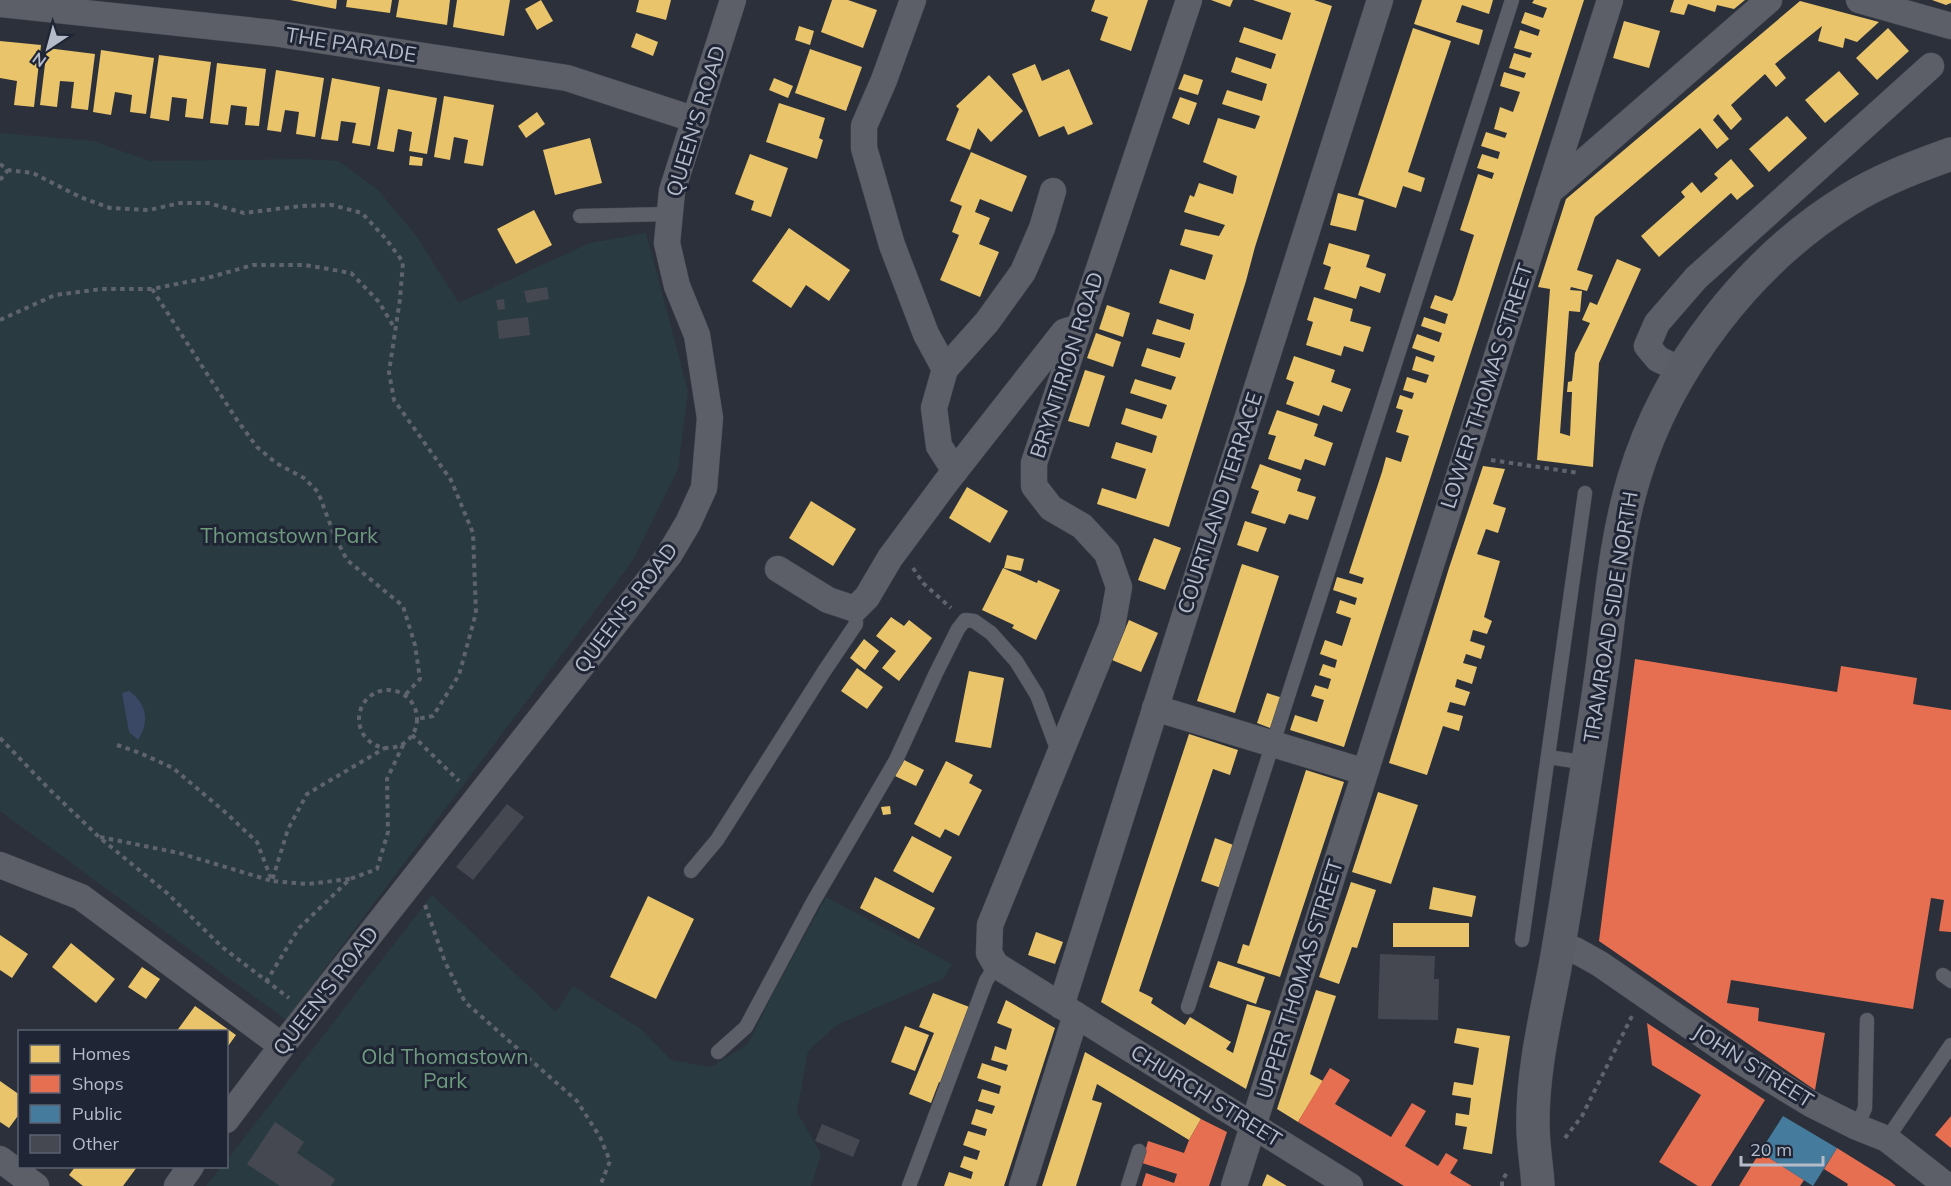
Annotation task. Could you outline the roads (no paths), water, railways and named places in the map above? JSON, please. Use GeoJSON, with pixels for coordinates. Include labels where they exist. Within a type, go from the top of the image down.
{"type":"FeatureCollection","features":[{"type":"Feature","properties":{"kind":"street","name":"QUEEN'S ROAD"},"geometry":{"type":"LineString","coordinates":[[228,1117],[669,555],[688,524],[704,488],[710,418],[697,335],[677,286],[667,243],[672,191],[733,0]]}},
{"type":"Feature","properties":{"kind":"street"},"geometry":{"type":"LineString","coordinates":[[913,0],[884,80],[864,126],[864,148],[892,245],[926,334],[945,369]]}},
{"type":"Feature","properties":{"kind":"street","name":"BRYNTIRION ROAD"},"geometry":{"type":"LineString","coordinates":[[996,965],[989,953],[990,925],[1112,626],[1119,587],[1107,554],[1082,526],[1051,508],[1034,486],[1034,463],[1189,0]]}},
{"type":"Feature","properties":{"kind":"street","name":"COURTLAND TERRACE"},"geometry":{"type":"LineString","coordinates":[[1022,1186],[1155,708],[1380,0]]}},
{"type":"Feature","properties":{"kind":"street","name":"LOWER THOMAS STREET"},"geometry":{"type":"LineString","coordinates":[[1365,772],[1610,0]]}},
{"type":"Feature","properties":{"kind":"street"},"geometry":{"type":"LineString","coordinates":[[1549,192],[1769,0]]}},
{"type":"Feature","properties":{"kind":"street"},"geometry":{"type":"LineString","coordinates":[[1859,0],[1951,26]]}},
{"type":"Feature","properties":{"kind":"street","name":"THE PARADE"},"geometry":{"type":"LineString","coordinates":[[0,4],[273,33],[567,78],[696,120]]}},
{"type":"Feature","properties":{"kind":"street"},"geometry":{"type":"LineString","coordinates":[[1683,371],[1658,359],[1647,346],[1657,323],[1696,278],[1931,66]]}},
{"type":"Feature","properties":{"kind":"street","name":"TRAMROAD SIDE NORTH"},"geometry":{"type":"LineString","coordinates":[[1538,1179],[1533,1127],[1536,1066],[1559,946],[1600,682],[1618,545],[1645,444],[1702,340],[1738,294],[1776,256],[1804,231],[1848,200],[1907,169],[1951,154]]}},
{"type":"Feature","properties":{"kind":"street"},"geometry":{"type":"LineString","coordinates":[[955,471],[939,446],[933,408],[945,369],[987,322],[1023,273],[1042,228],[1053,191]]}},
{"type":"Feature","properties":{"kind":"street"},"geometry":{"type":"LineString","coordinates":[[778,569],[828,600],[855,609],[867,597],[899,546],[955,471],[1064,332],[1080,327]]}},
{"type":"Feature","properties":{"kind":"street"},"geometry":{"type":"LineString","coordinates":[[1155,708],[1365,772]]}},
{"type":"Feature","properties":{"kind":"street","name":"UPPER THOMAS STREET"},"geometry":{"type":"LineString","coordinates":[[1234,1186],[1365,772]]}},
{"type":"Feature","properties":{"kind":"street"},"geometry":{"type":"LineString","coordinates":[[0,865],[81,897],[282,1046]]}},
{"type":"Feature","properties":{"kind":"street","name":"JOHN STREET"},"geometry":{"type":"LineString","coordinates":[[1559,946],[1575,950],[1600,964],[1752,1068],[1811,1104],[1887,1139],[1939,1179]]}},
{"type":"Feature","properties":{"kind":"street"},"geometry":{"type":"LineString","coordinates":[[996,965],[1069,1011]]}},
{"type":"Feature","properties":{"kind":"street","name":"CHURCH STREET"},"geometry":{"type":"LineString","coordinates":[[1069,1011],[1350,1186]]}},
{"type":"Feature","properties":{"kind":"street"},"geometry":{"type":"LineString","coordinates":[[0,1158],[36,1186]]}},
{"type":"Feature","properties":{"kind":"street"},"geometry":{"type":"LineString","coordinates":[[177,1186],[190,1168]]}},
{"type":"Feature","properties":{"kind":"lane"},"geometry":{"type":"LineString","coordinates":[[1188,1007],[1512,0]]}},
{"type":"Feature","properties":{"kind":"lane"},"geometry":{"type":"LineString","coordinates":[[580,216],[670,214]]}},
{"type":"Feature","properties":{"kind":"lane"},"geometry":{"type":"LineString","coordinates":[[1522,940],[1585,493]]}},
{"type":"Feature","properties":{"kind":"lane"},"geometry":{"type":"LineString","coordinates":[[691,871],[717,840],[856,624],[855,609]]}},
{"type":"Feature","properties":{"kind":"lane"},"geometry":{"type":"LineString","coordinates":[[718,1052],[746,1027],[813,902],[896,760],[940,664],[965,620],[974,621],[991,633],[1016,661],[1037,695],[1060,756]]}},
{"type":"Feature","properties":{"kind":"lane"},"geometry":{"type":"LineString","coordinates":[[1548,757],[1587,763]]}},
{"type":"Feature","properties":{"kind":"lane"},"geometry":{"type":"LineString","coordinates":[[909,1186],[986,981],[996,965]]}},
{"type":"Feature","properties":{"kind":"lane"},"geometry":{"type":"LineString","coordinates":[[1857,1127],[1865,1108],[1867,1020]]}},
{"type":"Feature","properties":{"kind":"lane"},"geometry":{"type":"LineString","coordinates":[[1887,1139],[1951,1046]]}},
{"type":"Feature","properties":{"kind":"lane"},"geometry":{"type":"LineString","coordinates":[[1128,1186],[1139,1151]]}},
{"type":"Feature","properties":{"kind":"water"},"geometry":{"type":"Polygon","coordinates":[[[129,691],[140,702],[145,714],[144,727],[138,740],[129,732],[122,693],[129,691]]]}},
{"type":"Feature","properties":{"kind":"park label","name":"Thomastown Park"},"geometry":{"type":"Point","coordinates":[289,536]}},
{"type":"Feature","properties":{"kind":"park label","name":"Old Thomastown Park"},"geometry":{"type":"Point","coordinates":[445,1069]}}]}
